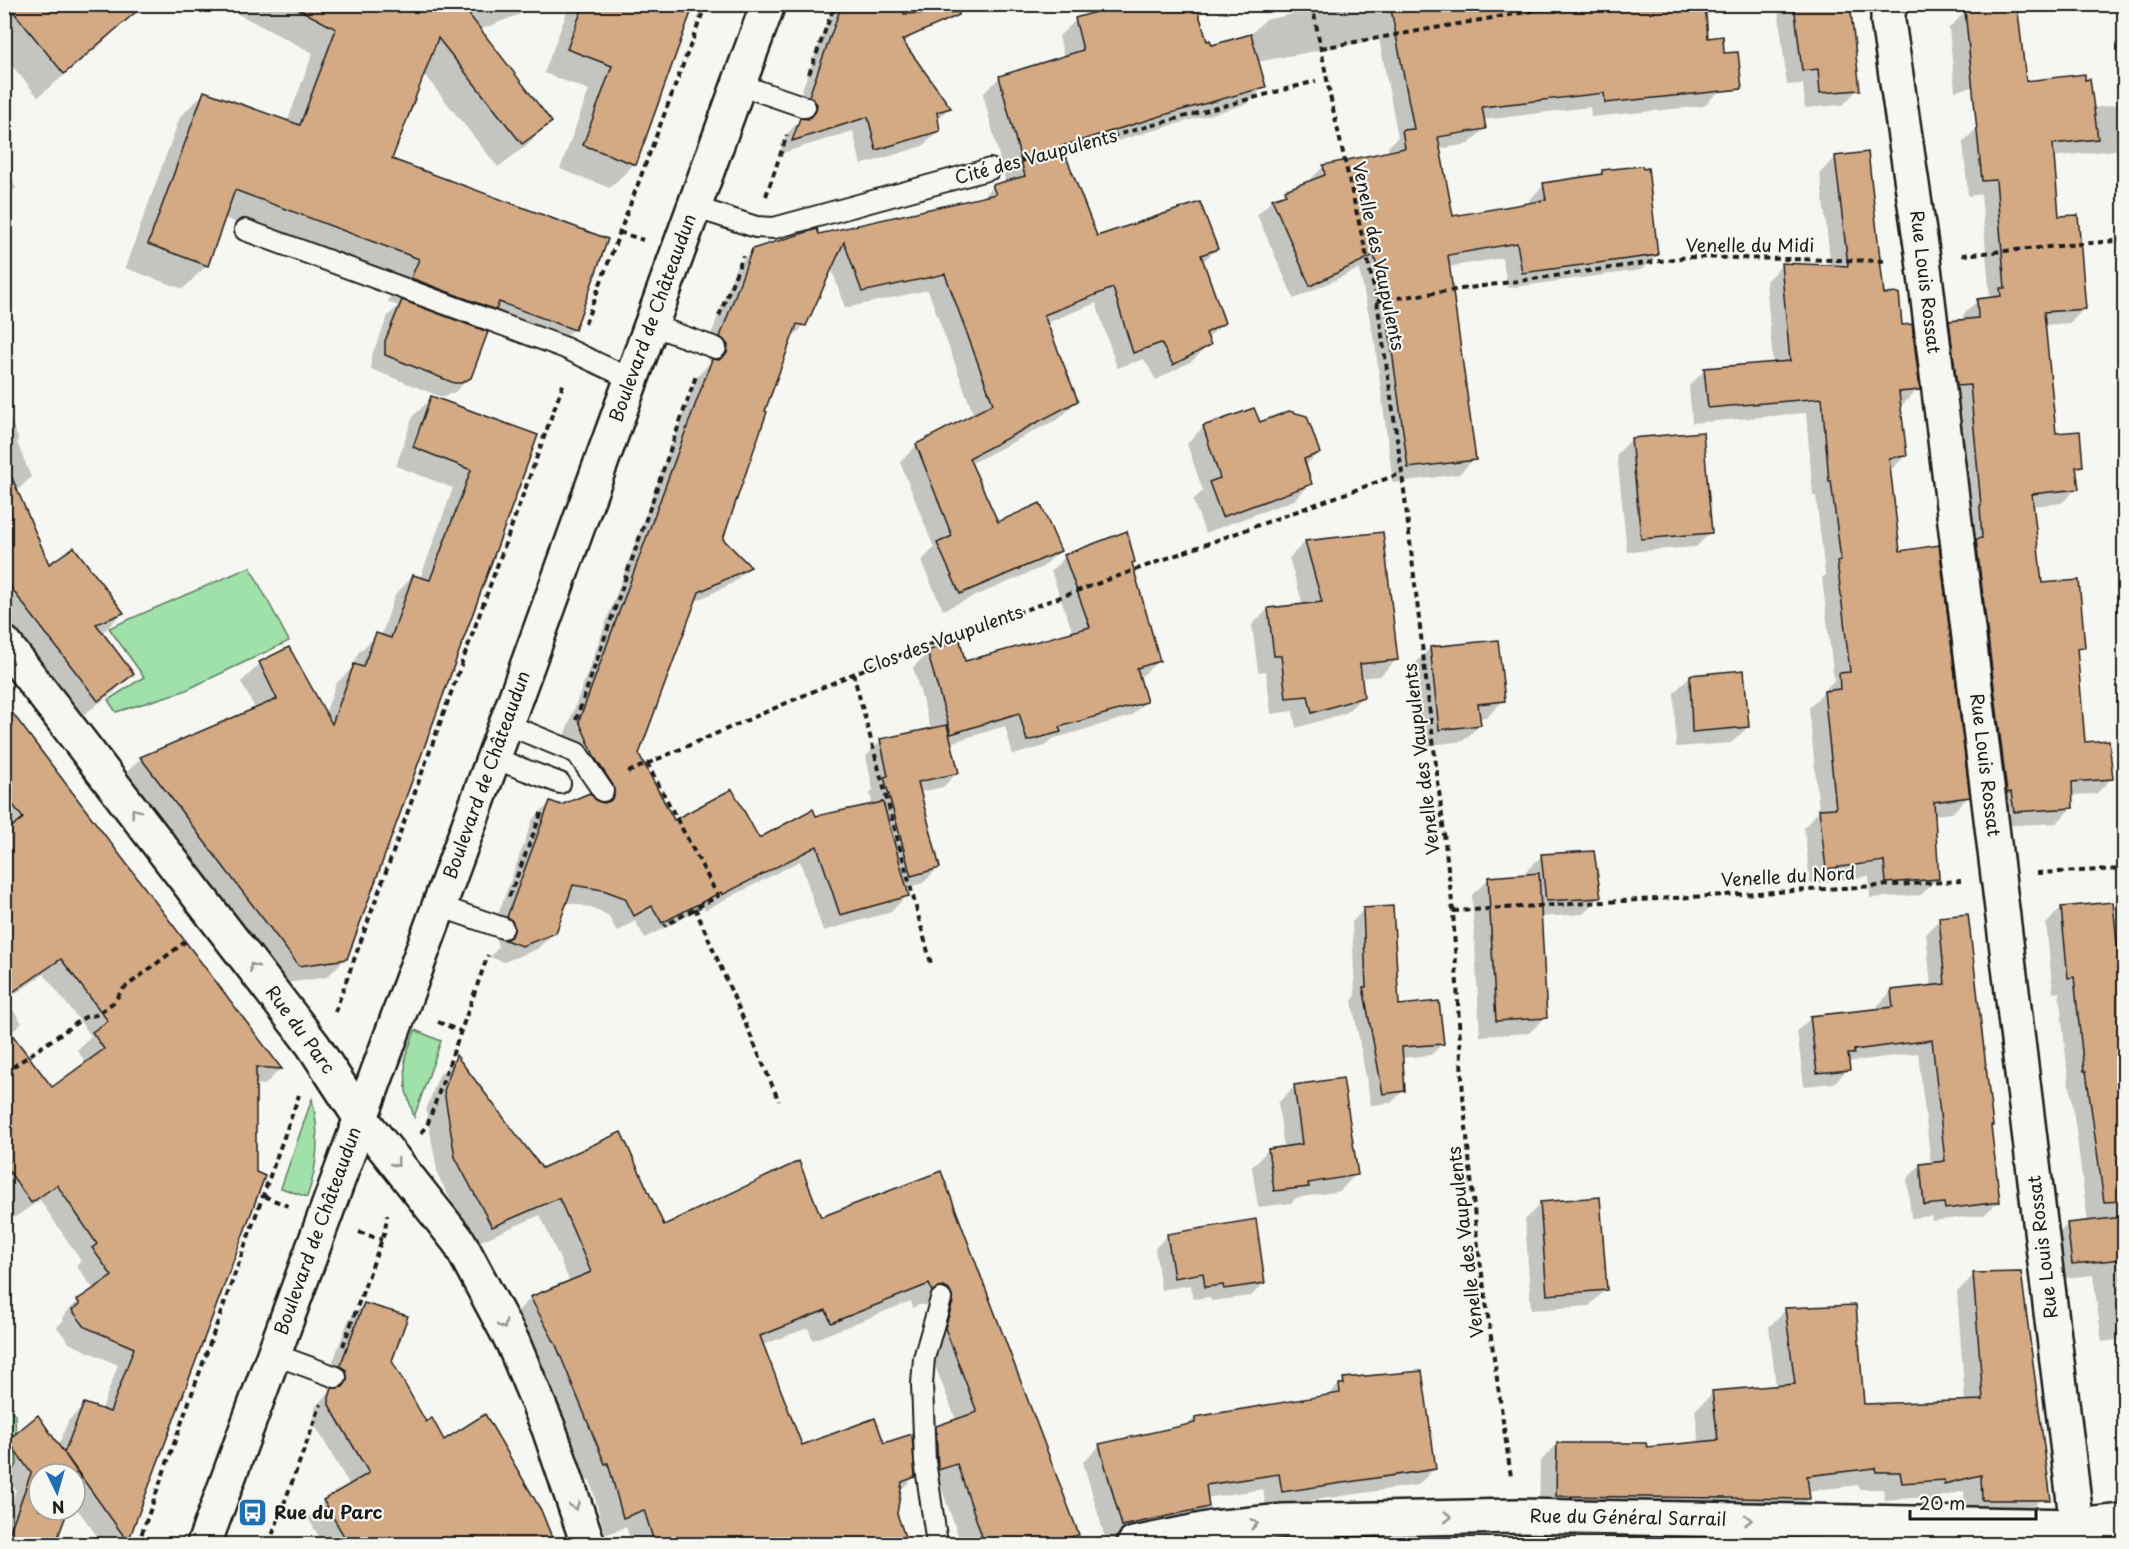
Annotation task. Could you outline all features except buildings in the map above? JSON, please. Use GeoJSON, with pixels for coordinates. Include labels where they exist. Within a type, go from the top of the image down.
{"type":"FeatureCollection","features":[{"type":"Feature","properties":{"kind":"street","name":"Boulevard de Châteaudun"},"geometry":{"type":"LineString","coordinates":[[204,1545],[768,4]]}},
{"type":"Feature","properties":{"kind":"street","name":"Rue Louis Rossat"},"geometry":{"type":"LineString","coordinates":[[1891,4],[1888,21],[1923,260],[2077,1526]]}},
{"type":"Feature","properties":{"kind":"street","name":"Rue du Parc"},"geometry":{"type":"LineString","coordinates":[[4,643],[217,918],[312,1045],[360,1117],[459,1242],[513,1343],[549,1429],[588,1545]]}},
{"type":"Feature","properties":{"kind":"street","name":"Rue du Général Sarrail"},"geometry":{"type":"LineString","coordinates":[[1134,1545],[1212,1528],[1283,1521],[1516,1516],[2077,1526],[2124,1521]]}},
{"type":"Feature","properties":{"kind":"lane"},"geometry":{"type":"LineString","coordinates":[[738,84],[805,107]]}},
{"type":"Feature","properties":{"kind":"lane","name":"Cité des Vaupulents"},"geometry":{"type":"LineString","coordinates":[[694,207],[756,226],[774,228],[990,169]]}},
{"type":"Feature","properties":{"kind":"lane"},"geometry":{"type":"LineString","coordinates":[[244,230],[575,353],[631,379]]}},
{"type":"Feature","properties":{"kind":"lane"},"geometry":{"type":"LineString","coordinates":[[651,325],[711,347]]}},
{"type":"Feature","properties":{"kind":"lane"},"geometry":{"type":"LineString","coordinates":[[506,724],[577,753],[602,788]]}},
{"type":"Feature","properties":{"kind":"lane"},"geometry":{"type":"LineString","coordinates":[[493,758],[560,783]]}},
{"type":"Feature","properties":{"kind":"lane"},"geometry":{"type":"LineString","coordinates":[[439,906],[503,928]]}},
{"type":"Feature","properties":{"kind":"lane"},"geometry":{"type":"LineString","coordinates":[[937,1545],[925,1461],[922,1384],[924,1358],[941,1299]]}},
{"type":"Feature","properties":{"kind":"lane"},"geometry":{"type":"LineString","coordinates":[[273,1354],[336,1377]]}},
{"type":"Feature","properties":{"kind":"path"},"geometry":{"type":"LineString","coordinates":[[330,1014],[335,1012],[619,231],[706,4]]}},
{"type":"Feature","properties":{"kind":"path","name":"Venelle des Vaupulents"},"geometry":{"type":"LineString","coordinates":[[1312,4],[1377,301],[1402,473],[1453,911],[1463,1096],[1477,1239],[1516,1516]]}},
{"type":"Feature","properties":{"kind":"path"},"geometry":{"type":"LineString","coordinates":[[1321,48],[1572,4]]}},
{"type":"Feature","properties":{"kind":"path","name":"Cité des Vaupulents"},"geometry":{"type":"LineString","coordinates":[[990,169],[1316,81]]}},
{"type":"Feature","properties":{"kind":"path"},"geometry":{"type":"LineString","coordinates":[[566,748],[756,226]]}},
{"type":"Feature","properties":{"kind":"path","name":"Venelle du Midi"},"geometry":{"type":"LineString","coordinates":[[1377,301],[1688,257],[1923,260],[2124,240]]}},
{"type":"Feature","properties":{"kind":"path","name":"Clos des Vaupulents"},"geometry":{"type":"LineString","coordinates":[[602,788],[647,763],[853,673],[1402,473]]}},
{"type":"Feature","properties":{"kind":"path"},"geometry":{"type":"LineString","coordinates":[[853,673],[932,967]]}},
{"type":"Feature","properties":{"kind":"path"},"geometry":{"type":"LineString","coordinates":[[647,763],[718,896],[664,926]]}},
{"type":"Feature","properties":{"kind":"path","name":"Venelle du Nord"},"geometry":{"type":"LineString","coordinates":[[1453,911],[1999,878],[2023,873],[2124,869]]}},
{"type":"Feature","properties":{"kind":"path"},"geometry":{"type":"LineString","coordinates":[[695,908],[779,1101]]}},
{"type":"Feature","properties":{"kind":"path"},"geometry":{"type":"LineString","coordinates":[[4,1073],[85,1017],[96,1015],[114,1002],[123,989],[217,918]]}},
{"type":"Feature","properties":{"kind":"path"},"geometry":{"type":"LineString","coordinates":[[138,1545],[302,1086]]}},
{"type":"Feature","properties":{"kind":"path"},"geometry":{"type":"LineString","coordinates":[[264,1196],[293,1208]]}},
{"type":"Feature","properties":{"kind":"path"},"geometry":{"type":"LineString","coordinates":[[351,1229],[382,1240],[386,1219]]}},
{"type":"Feature","properties":{"kind":"green space"},"geometry":{"type":"Polygon","coordinates":[[[250,567],[289,641],[184,691],[116,712],[108,700],[144,677],[109,628],[250,567]]]}},
{"type":"Feature","properties":{"kind":"green space"},"geometry":{"type":"Polygon","coordinates":[[[415,1030],[441,1041],[414,1117],[406,1091],[405,1058],[415,1030]]]}},
{"type":"Feature","properties":{"kind":"green space"},"geometry":{"type":"Polygon","coordinates":[[[312,1099],[317,1148],[314,1173],[307,1197],[281,1188],[312,1099]]]}},
{"type":"Feature","properties":{"kind":"green space"},"geometry":{"type":"Polygon","coordinates":[[[4,1399],[15,1415],[17,1465],[5,1477],[4,1399]]]}},
{"type":"Feature","properties":{"kind":"place","name":"Rue du Parc"},"geometry":{"type":"Point","coordinates":[253,1513]}}]}
